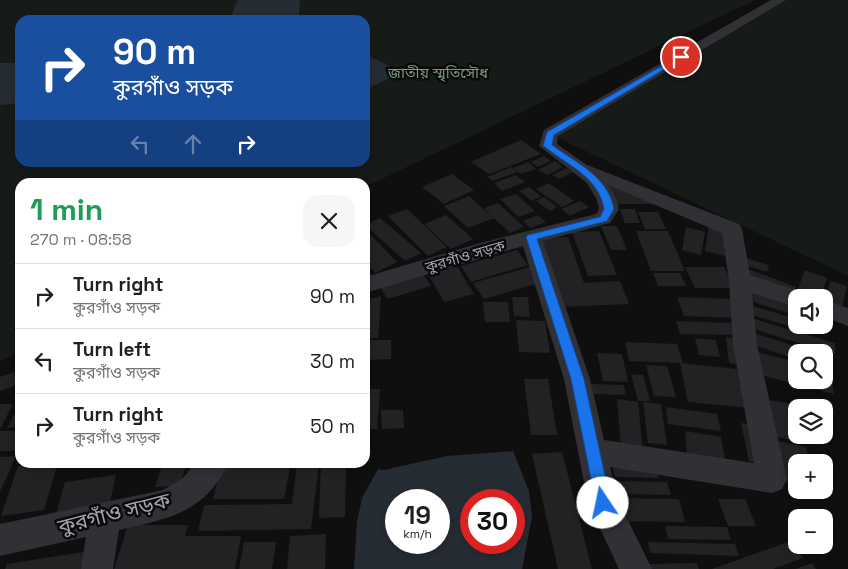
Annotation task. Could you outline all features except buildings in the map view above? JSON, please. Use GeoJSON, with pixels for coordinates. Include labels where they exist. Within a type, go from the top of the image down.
{"type":"FeatureCollection","features":[{"type":"Feature","properties":{"kind":"street","name":"কুরগাঁও সড়ক"},"geometry":{"type":"LineString","coordinates":[[370,283],[480,250],[603,219],[609,209],[607,197],[596,181],[581,167],[565,159],[548,146],[550,134],[780,0]]}},
{"type":"Feature","properties":{"kind":"street"},"geometry":{"type":"LineString","coordinates":[[581,167],[732,229],[740,280],[746,345],[772,480],[593,450]]}},
{"type":"Feature","properties":{"kind":"street"},"geometry":{"type":"LineString","coordinates":[[531,237],[577,379],[603,503],[636,569]]}},
{"type":"Feature","properties":{"kind":"street"},"geometry":{"type":"LineString","coordinates":[[740,280],[788,296]]}},
{"type":"Feature","properties":{"kind":"street"},"geometry":{"type":"LineString","coordinates":[[833,311],[848,317]]}},
{"type":"Feature","properties":{"kind":"street","name":"কুরগাঁও সড়ক"},"geometry":{"type":"LineString","coordinates":[[0,540],[168,504],[194,488],[210,468]]}},
{"type":"Feature","properties":{"kind":"street"},"geometry":{"type":"LineString","coordinates":[[98,569],[105,518]]}},
{"type":"Feature","properties":{"kind":"green space","name":"জাতীয় স্মৃতিসৌধ"},"geometry":{"type":"Polygon","coordinates":[[[0,0],[755,0],[370,185],[370,178],[15,178],[15,354],[0,361],[0,0]]]}},
{"type":"Feature","properties":{"kind":"green space"},"geometry":{"type":"Polygon","coordinates":[[[779,0],[848,0],[848,276],[550,134],[779,0]]]}},
{"type":"Feature","properties":{"kind":"shaded area"},"geometry":{"type":"Polygon","coordinates":[[[238,0],[300,0],[299,15],[231,15],[238,0]]]}},
{"type":"Feature","properties":{"kind":"shaded area"},"geometry":{"type":"Polygon","coordinates":[[[370,56],[391,67],[391,77],[370,88],[370,56]]]}},
{"type":"Feature","properties":{"kind":"shaded area"},"geometry":{"type":"Polygon","coordinates":[[[0,63],[15,63],[15,104],[0,105],[0,63]]]}},
{"type":"Feature","properties":{"kind":"shaded area"},"geometry":{"type":"Polygon","coordinates":[[[513,451],[529,491],[532,517],[525,553],[525,489],[460,489],[460,554],[525,554],[522,569],[354,569],[357,522],[362,498],[378,469],[384,470],[447,456],[513,451]]]}},
{"type":"Feature","properties":{"kind":"route"},"geometry":{"type":"LineString","coordinates":[[603,503],[577,379],[531,237],[603,219],[609,209],[607,197],[596,181],[581,167],[565,159],[548,146],[550,134],[681,57]]}}]}
